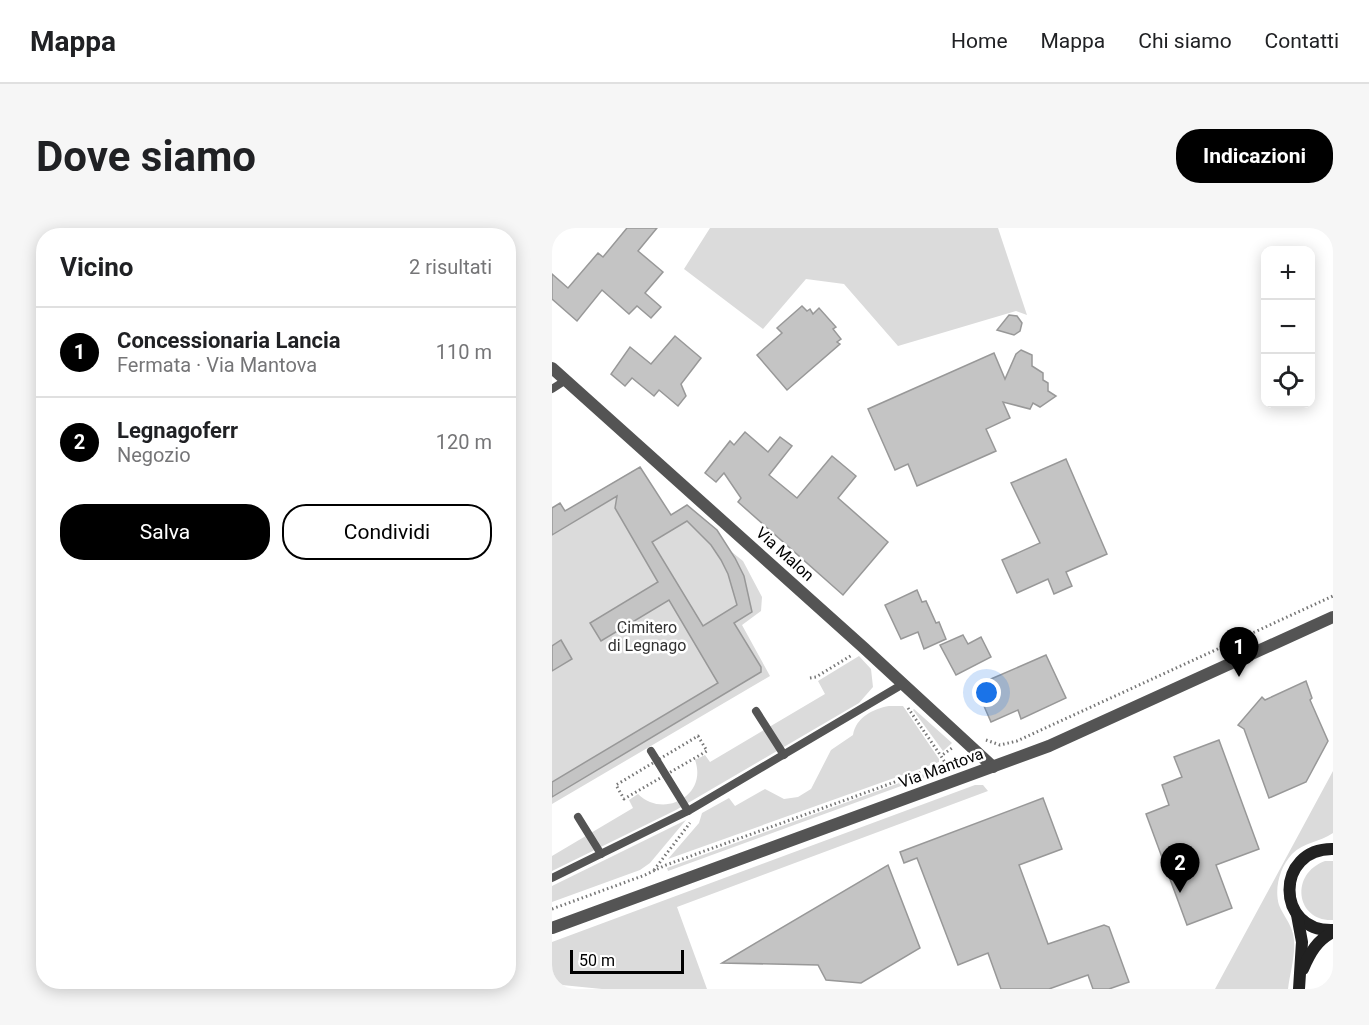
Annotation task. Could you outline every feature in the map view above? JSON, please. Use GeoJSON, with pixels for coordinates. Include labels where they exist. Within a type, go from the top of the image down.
{"type":"FeatureCollection","features":[{"type":"Feature","properties":{"kind":"main road"},"geometry":{"type":"LineString","coordinates":[[1299,984],[1302,942],[1297,915],[1290,896],[1291,875],[1298,863],[1333,840]]}},
{"type":"Feature","properties":{"kind":"main road"},"geometry":{"type":"LineString","coordinates":[[1309,854],[1333,849]]}},
{"type":"Feature","properties":{"kind":"main road"},"geometry":{"type":"LineString","coordinates":[[1297,915],[1315,928],[1333,931]]}},
{"type":"Feature","properties":{"kind":"main road"},"geometry":{"type":"LineString","coordinates":[[1299,984],[1312,950],[1320,940],[1333,931]]}},
{"type":"Feature","properties":{"kind":"street","name":"Via Malon"},"geometry":{"type":"LineString","coordinates":[[552,368],[993,767]]}},
{"type":"Feature","properties":{"kind":"street","name":"Via Mantova"},"geometry":{"type":"LineString","coordinates":[[552,928],[1049,746],[1333,616]]}},
{"type":"Feature","properties":{"kind":"lane"},"geometry":{"type":"LineString","coordinates":[[552,389],[566,380]]}},
{"type":"Feature","properties":{"kind":"lane"},"geometry":{"type":"LineString","coordinates":[[552,878],[688,811],[903,684]]}},
{"type":"Feature","properties":{"kind":"lane"},"geometry":{"type":"LineString","coordinates":[[756,711],[784,754]]}},
{"type":"Feature","properties":{"kind":"lane"},"geometry":{"type":"LineString","coordinates":[[651,751],[688,811]]}},
{"type":"Feature","properties":{"kind":"lane"},"geometry":{"type":"LineString","coordinates":[[578,818],[601,854]]}},
{"type":"Feature","properties":{"kind":"path"},"geometry":{"type":"LineString","coordinates":[[982,737],[995,744],[1010,744],[1201,659],[1333,596]]}},
{"type":"Feature","properties":{"kind":"path"},"geometry":{"type":"LineString","coordinates":[[810,678],[856,652]]}},
{"type":"Feature","properties":{"kind":"path"},"geometry":{"type":"LineString","coordinates":[[903,684],[907,707],[949,769]]}},
{"type":"Feature","properties":{"kind":"path"},"geometry":{"type":"LineString","coordinates":[[941,756],[955,745]]}},
{"type":"Feature","properties":{"kind":"path"},"geometry":{"type":"LineString","coordinates":[[552,909],[945,762]]}},
{"type":"Feature","properties":{"kind":"path"},"geometry":{"type":"LineString","coordinates":[[645,875],[657,867],[688,827],[690,819],[688,811]]}},
{"type":"Feature","properties":{"kind":"green space"},"geometry":{"type":"Polygon","coordinates":[[[710,228],[998,228],[1027,315],[1016,311],[898,346],[844,284],[806,279],[763,329],[684,269],[710,228]]]}},
{"type":"Feature","properties":{"kind":"green space","name":"Cimitero di Legnago"},"geometry":{"type":"Polygon","coordinates":[[[634,470],[670,517],[689,509],[712,536],[743,561],[762,597],[761,611],[742,625],[770,676],[552,804],[552,519],[634,470]]]}},
{"type":"Feature","properties":{"kind":"green space"},"geometry":{"type":"Polygon","coordinates":[[[859,656],[871,669],[873,687],[859,703],[676,810],[552,871],[552,856],[633,808],[629,800],[638,794],[648,801],[659,804],[670,804],[681,800],[695,784],[697,773],[695,760],[705,755],[710,762],[825,694],[818,681],[859,656]]]}},
{"type":"Feature","properties":{"kind":"green space"},"geometry":{"type":"Polygon","coordinates":[[[889,706],[903,706],[939,762],[668,859],[699,823],[702,813],[729,798],[735,806],[765,789],[784,799],[798,797],[811,789],[831,750],[853,735],[858,723],[866,715],[889,706]]]}},
{"type":"Feature","properties":{"kind":"green space"},"geometry":{"type":"Polygon","coordinates":[[[913,710],[952,743],[943,751],[913,710]]]}},
{"type":"Feature","properties":{"kind":"green space"},"geometry":{"type":"Polygon","coordinates":[[[943,767],[945,770],[668,871],[667,868],[943,767]]]}},
{"type":"Feature","properties":{"kind":"green space"},"geometry":{"type":"Polygon","coordinates":[[[1333,771],[1333,833],[1307,844],[1292,854],[1279,878],[1277,892],[1279,905],[1291,927],[1294,941],[1288,989],[1215,989],[1333,771]]]}},
{"type":"Feature","properties":{"kind":"green space"},"geometry":{"type":"Polygon","coordinates":[[[975,785],[983,785],[988,791],[677,907],[707,989],[602,989],[552,984],[552,942],[975,785]]]}},
{"type":"Feature","properties":{"kind":"green space"},"geometry":{"type":"Polygon","coordinates":[[[686,820],[650,863],[640,870],[552,902],[552,886],[686,820]]]}},
{"type":"Feature","properties":{"kind":"green space"},"geometry":{"type":"Polygon","coordinates":[[[1325,861],[1333,861],[1333,920],[1321,919],[1311,913],[1305,906],[1302,896],[1302,886],[1306,876],[1313,867],[1325,861]]]}},
{"type":"Feature","properties":{"kind":"building"},"geometry":{"type":"Polygon","coordinates":[[[627,228],[657,228],[638,251],[663,272],[645,293],[661,307],[651,318],[637,306],[629,314],[602,290],[577,321],[552,299],[552,274],[568,288],[598,253],[603,257],[627,228]]]}},
{"type":"Feature","properties":{"kind":"building"},"geometry":{"type":"Polygon","coordinates":[[[802,306],[807,311],[810,309],[813,314],[819,308],[836,327],[833,329],[841,339],[837,342],[840,344],[787,390],[757,355],[782,333],[777,328],[802,306]]]}},
{"type":"Feature","properties":{"kind":"building"},"geometry":{"type":"Polygon","coordinates":[[[1009,315],[1017,316],[1022,323],[1020,331],[1014,335],[997,330],[1009,315]]]}},
{"type":"Feature","properties":{"kind":"building"},"geometry":{"type":"Polygon","coordinates":[[[675,336],[701,358],[681,384],[686,396],[678,406],[659,390],[654,396],[632,378],[625,386],[611,374],[630,347],[651,364],[675,336]]]}},
{"type":"Feature","properties":{"kind":"building"},"geometry":{"type":"Polygon","coordinates":[[[1021,350],[1032,355],[1032,366],[1043,373],[1043,380],[1048,383],[1048,391],[1056,396],[1040,407],[1033,403],[1030,409],[1003,402],[1010,418],[986,429],[996,451],[917,486],[908,464],[895,470],[868,409],[994,353],[1005,379],[1016,354],[1021,350]]]}},
{"type":"Feature","properties":{"kind":"building"},"geometry":{"type":"Polygon","coordinates":[[[745,432],[768,452],[780,437],[792,446],[769,475],[797,498],[832,456],[856,476],[838,498],[888,542],[843,595],[738,502],[741,498],[724,473],[716,482],[705,473],[730,441],[734,445],[745,432]]]}},
{"type":"Feature","properties":{"kind":"building"},"geometry":{"type":"Polygon","coordinates":[[[1066,459],[1107,554],[1066,572],[1072,586],[1054,594],[1048,579],[1017,593],[1002,560],[1040,543],[1011,483],[1066,459]]]}},
{"type":"Feature","properties":{"kind":"building"},"geometry":{"type":"Polygon","coordinates":[[[640,467],[671,515],[687,505],[717,530],[744,576],[752,612],[734,623],[761,667],[761,672],[552,797],[552,782],[718,683],[669,600],[601,641],[590,623],[658,582],[615,508],[617,496],[552,535],[552,508],[560,503],[565,511],[640,467]],[[687,521],[652,542],[703,626],[737,605],[728,574],[711,545],[687,521]]]}},
{"type":"Feature","properties":{"kind":"building"},"geometry":{"type":"Polygon","coordinates":[[[917,590],[922,602],[926,601],[936,623],[939,622],[946,639],[924,649],[918,632],[901,639],[885,605],[917,590]]]}},
{"type":"Feature","properties":{"kind":"building"},"geometry":{"type":"Polygon","coordinates":[[[963,635],[968,644],[981,637],[991,657],[956,675],[940,645],[963,635]]]}},
{"type":"Feature","properties":{"kind":"building"},"geometry":{"type":"Polygon","coordinates":[[[561,640],[572,659],[552,671],[552,646],[561,640]]]}},
{"type":"Feature","properties":{"kind":"building"},"geometry":{"type":"Polygon","coordinates":[[[1046,655],[1066,698],[1021,719],[1018,710],[991,722],[980,697],[996,690],[991,679],[1046,655]]]}},
{"type":"Feature","properties":{"kind":"building"},"geometry":{"type":"Polygon","coordinates":[[[1306,681],[1312,698],[1310,700],[1328,741],[1306,782],[1269,798],[1244,729],[1238,725],[1262,697],[1265,700],[1306,681]]]}},
{"type":"Feature","properties":{"kind":"building"},"geometry":{"type":"Polygon","coordinates":[[[1219,740],[1259,849],[1216,865],[1232,908],[1187,925],[1146,814],[1169,805],[1162,785],[1182,777],[1174,757],[1219,740]]]}},
{"type":"Feature","properties":{"kind":"building"},"geometry":{"type":"Polygon","coordinates":[[[1043,798],[1062,849],[1019,865],[1048,944],[1104,925],[1109,927],[1129,982],[1109,989],[1093,989],[1088,975],[1049,989],[1001,989],[988,953],[958,965],[917,858],[904,863],[900,852],[1043,798]]]}},
{"type":"Feature","properties":{"kind":"building"},"geometry":{"type":"Polygon","coordinates":[[[888,865],[920,948],[861,983],[826,980],[818,965],[722,963],[888,865]]]}},
{"type":"Feature","properties":{"kind":"place","name":"Concessionaria Lancia"},"geometry":{"type":"Point","coordinates":[1239,677]}},
{"type":"Feature","properties":{"kind":"place","name":"Legnagoferr"},"geometry":{"type":"Point","coordinates":[1180,893]}}]}
